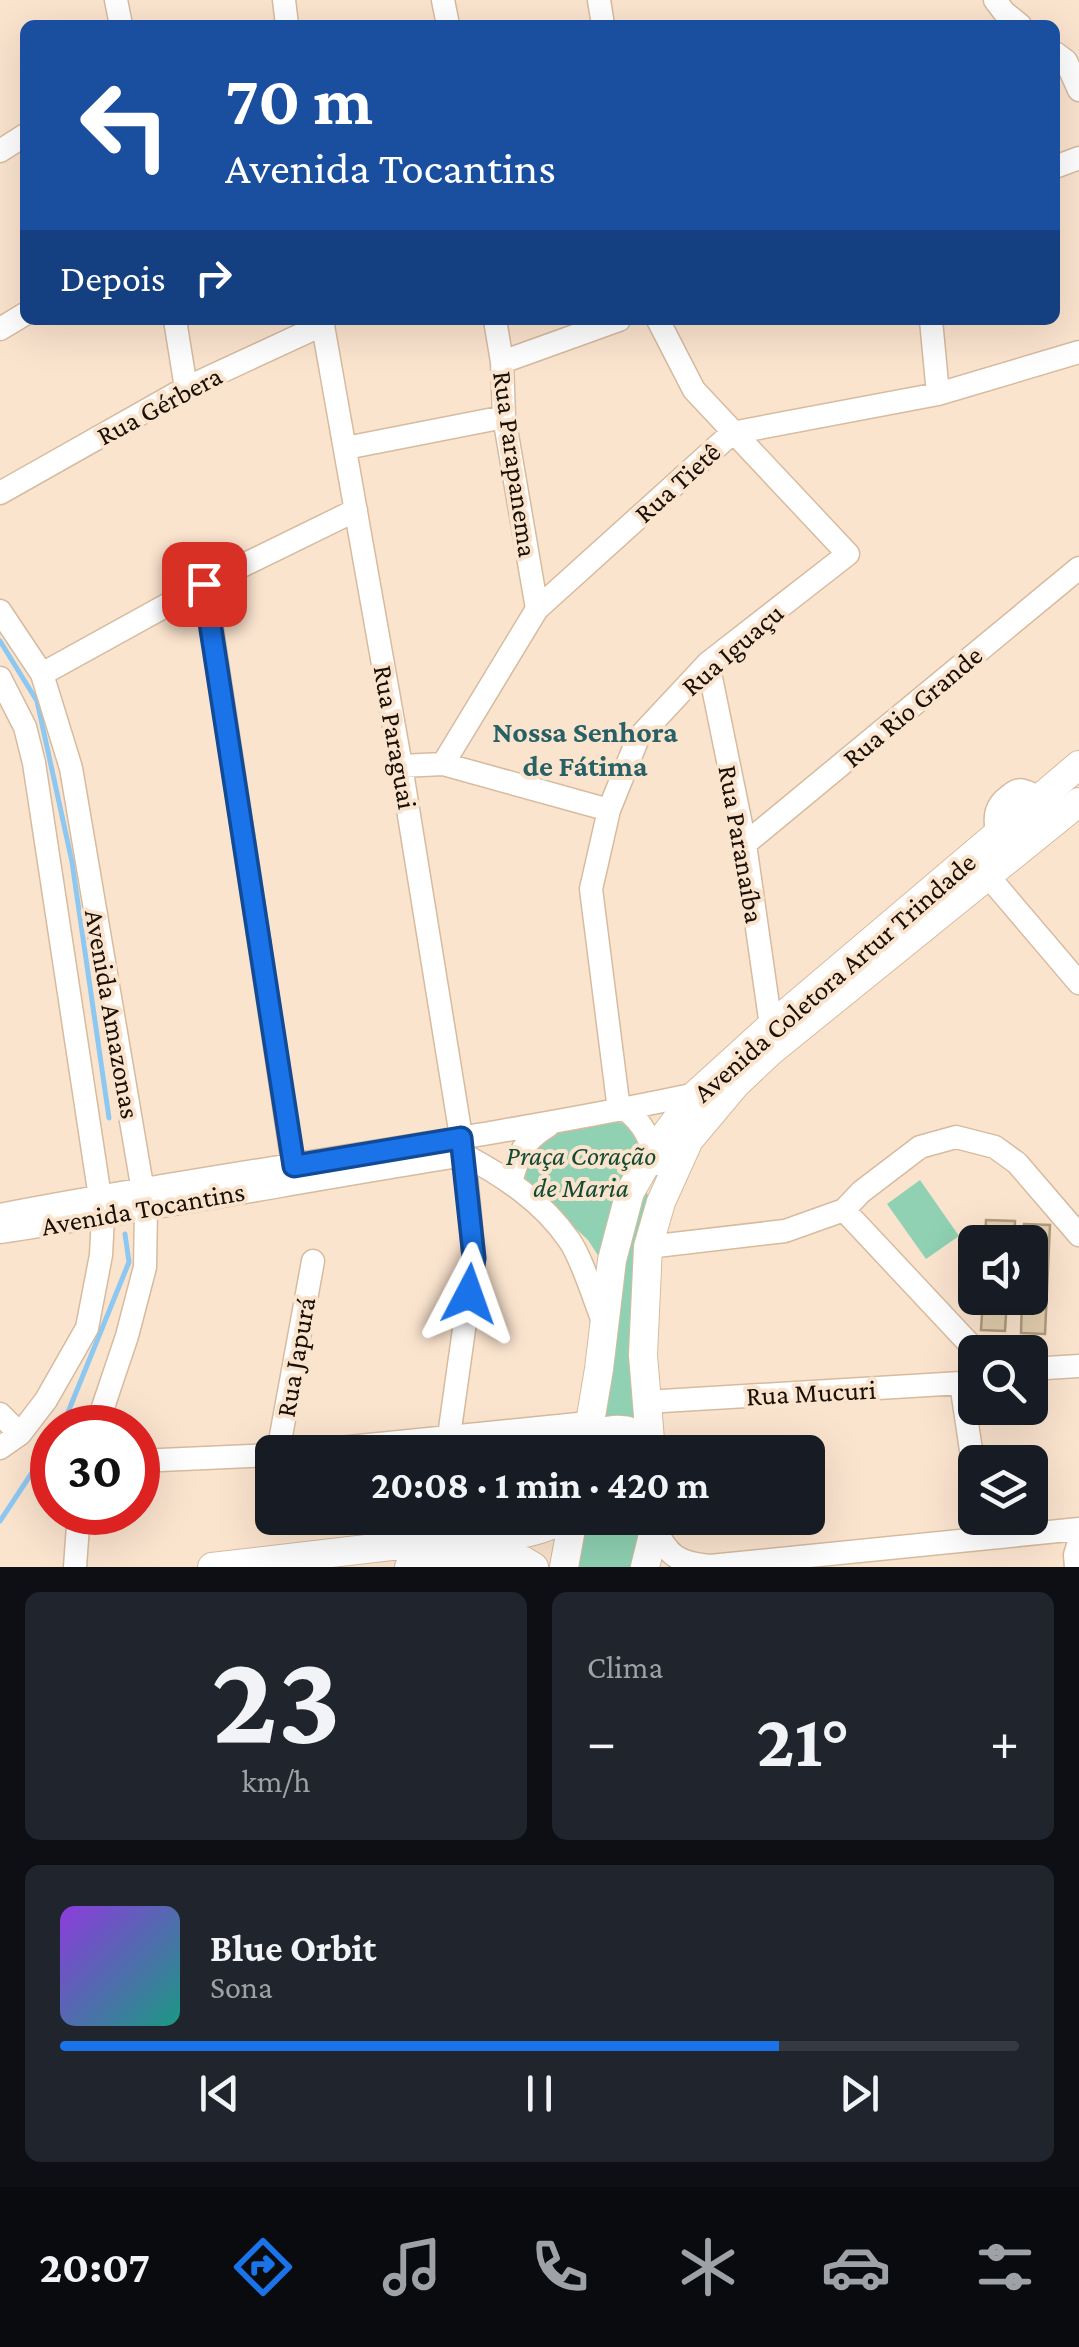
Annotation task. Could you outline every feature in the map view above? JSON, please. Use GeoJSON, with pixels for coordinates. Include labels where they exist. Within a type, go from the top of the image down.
{"type":"FeatureCollection","features":[{"type":"Feature","properties":{"kind":"main road","name":"Avenida Coletora Artur Trindade"},"geometry":{"type":"LineString","coordinates":[[650,1435],[643,1355],[648,1248],[661,1202],[689,1140],[736,1084],[978,868],[998,833],[1079,765]]}},
{"type":"Feature","properties":{"kind":"main road","name":"Avenida Coletora Artur Trindade"},"geometry":{"type":"LineString","coordinates":[[587,1435],[612,1260],[630,1192],[654,1150],[696,1094],[771,1026],[978,868],[1079,802]]}},
{"type":"Feature","properties":{"kind":"main road"},"geometry":{"type":"LineString","coordinates":[[595,1435],[620,1429],[641,1435]]}},
{"type":"Feature","properties":{"kind":"main road"},"geometry":{"type":"LineString","coordinates":[[212,1567],[487,1535]]}},
{"type":"Feature","properties":{"kind":"main road"},"geometry":{"type":"LineString","coordinates":[[564,1567],[570,1535]]}},
{"type":"Feature","properties":{"kind":"main road"},"geometry":{"type":"LineString","coordinates":[[645,1567],[652,1535]]}},
{"type":"Feature","properties":{"kind":"main road"},"geometry":{"type":"LineString","coordinates":[[410,1567],[511,1557],[534,1567]]}},
{"type":"Feature","properties":{"kind":"street"},"geometry":{"type":"LineString","coordinates":[[995,0],[1014,20]]}},
{"type":"Feature","properties":{"kind":"street"},"geometry":{"type":"LineString","coordinates":[[1060,57],[1066,61],[1079,90]]}},
{"type":"Feature","properties":{"kind":"street"},"geometry":{"type":"LineString","coordinates":[[176,325],[186,388]]}},
{"type":"Feature","properties":{"kind":"street","name":"Rua Gérbera"},"geometry":{"type":"LineString","coordinates":[[0,492],[186,388],[316,325]]}},
{"type":"Feature","properties":{"kind":"street","name":"Rua Paraguai"},"geometry":{"type":"LineString","coordinates":[[323,325],[402,766],[463,1146],[474,1258],[449,1435]]}},
{"type":"Feature","properties":{"kind":"street","name":"Rua Parapanema"},"geometry":{"type":"LineString","coordinates":[[496,325],[504,417],[536,609]]}},
{"type":"Feature","properties":{"kind":"street"},"geometry":{"type":"LineString","coordinates":[[502,362],[605,325]]}},
{"type":"Feature","properties":{"kind":"street"},"geometry":{"type":"LineString","coordinates":[[661,325],[694,390],[732,433]]}},
{"type":"Feature","properties":{"kind":"street"},"geometry":{"type":"LineString","coordinates":[[931,325],[938,394]]}},
{"type":"Feature","properties":{"kind":"street","name":"Rua Tietê"},"geometry":{"type":"LineString","coordinates":[[443,764],[536,609],[732,433],[938,394],[1079,352]]}},
{"type":"Feature","properties":{"kind":"street"},"geometry":{"type":"LineString","coordinates":[[346,448],[504,417]]}},
{"type":"Feature","properties":{"kind":"street","name":"Rua Iguaçu"},"geometry":{"type":"LineString","coordinates":[[622,1110],[591,890],[609,810],[638,738],[708,663],[848,554],[732,433]]}},
{"type":"Feature","properties":{"kind":"street"},"geometry":{"type":"LineString","coordinates":[[42,674],[204,584],[356,510]]}},
{"type":"Feature","properties":{"kind":"street","name":"Rua Rio Grande"},"geometry":{"type":"LineString","coordinates":[[745,844],[1079,568]]}},
{"type":"Feature","properties":{"kind":"street"},"geometry":{"type":"LineString","coordinates":[[204,584],[294,1166]]}},
{"type":"Feature","properties":{"kind":"street","name":"Avenida Amazonas"},"geometry":{"type":"LineString","coordinates":[[0,611],[42,674],[71,768],[145,1200],[145,1267],[104,1405]]}},
{"type":"Feature","properties":{"kind":"street","name":"Rua Paranaíba"},"geometry":{"type":"LineString","coordinates":[[708,663],[745,844],[771,1026]]}},
{"type":"Feature","properties":{"kind":"street","name":"Avenida Amazonas"},"geometry":{"type":"LineString","coordinates":[[0,678],[25,727],[34,763],[102,1206],[101,1254],[87,1328],[46,1400],[20,1434],[0,1448]]}},
{"type":"Feature","properties":{"kind":"street"},"geometry":{"type":"LineString","coordinates":[[402,766],[443,764],[609,810]]}},
{"type":"Feature","properties":{"kind":"street"},"geometry":{"type":"LineString","coordinates":[[978,868],[1079,983]]}},
{"type":"Feature","properties":{"kind":"street"},"geometry":{"type":"LineString","coordinates":[[463,1146],[555,1122],[696,1094]]}},
{"type":"Feature","properties":{"kind":"street"},"geometry":{"type":"LineString","coordinates":[[622,1110],[637,1119],[654,1150],[661,1202]]}},
{"type":"Feature","properties":{"kind":"street"},"geometry":{"type":"LineString","coordinates":[[510,1182],[522,1148],[555,1122]]}},
{"type":"Feature","properties":{"kind":"street"},"geometry":{"type":"LineString","coordinates":[[648,1248],[785,1231],[844,1210],[861,1192],[920,1147],[956,1137],[995,1147],[1017,1163],[1079,1236]]}},
{"type":"Feature","properties":{"kind":"street"},"geometry":{"type":"LineString","coordinates":[[463,1146],[539,1206],[570,1241],[603,1321]]}},
{"type":"Feature","properties":{"kind":"street","name":"Avenida Tocantins"},"geometry":{"type":"LineString","coordinates":[[145,1200],[294,1166],[463,1146]]}},
{"type":"Feature","properties":{"kind":"street","name":"Avenida Tocantins"},"geometry":{"type":"LineString","coordinates":[[0,1214],[102,1206],[296,1182],[463,1146]]}},
{"type":"Feature","properties":{"kind":"street","name":"Avenida Tocantins"},"geometry":{"type":"LineString","coordinates":[[0,1232],[102,1206]]}},
{"type":"Feature","properties":{"kind":"street"},"geometry":{"type":"LineString","coordinates":[[844,1210],[960,1335]]}},
{"type":"Feature","properties":{"kind":"street","name":"Rua Japurá"},"geometry":{"type":"LineString","coordinates":[[279,1435],[313,1261]]}},
{"type":"Feature","properties":{"kind":"street"},"geometry":{"type":"LineString","coordinates":[[1048,1368],[1079,1366]]}},
{"type":"Feature","properties":{"kind":"street","name":"Rua Mucuri"},"geometry":{"type":"LineString","coordinates":[[646,1402],[958,1381]]}},
{"type":"Feature","properties":{"kind":"street"},"geometry":{"type":"LineString","coordinates":[[0,1414],[20,1434]]}},
{"type":"Feature","properties":{"kind":"street"},"geometry":{"type":"LineString","coordinates":[[160,1460],[255,1455]]}},
{"type":"Feature","properties":{"kind":"street"},"geometry":{"type":"LineString","coordinates":[[1048,1529],[1079,1529]]}},
{"type":"Feature","properties":{"kind":"street"},"geometry":{"type":"LineString","coordinates":[[659,1535],[672,1556],[710,1566],[958,1531]]}},
{"type":"Feature","properties":{"kind":"street"},"geometry":{"type":"LineString","coordinates":[[75,1567],[77,1535]]}},
{"type":"Feature","properties":{"kind":"street"},"geometry":{"type":"LineString","coordinates":[[1076,1567],[1079,1542]]}},
{"type":"Feature","properties":{"kind":"green space","name":"Praça Coração de Maria"},"geometry":{"type":"Polygon","coordinates":[[[616,1121],[627,1125],[641,1145],[603,1263],[588,1240],[528,1184],[523,1162],[551,1132],[616,1121]]]}},
{"type":"Feature","properties":{"kind":"green space"},"geometry":{"type":"Polygon","coordinates":[[[920,1180],[958,1237],[926,1259],[887,1204],[920,1180]]]}},
{"type":"Feature","properties":{"kind":"green space"},"geometry":{"type":"Polygon","coordinates":[[[642,1183],[650,1199],[640,1424],[596,1425],[618,1288],[642,1183]]]}},
{"type":"Feature","properties":{"kind":"green space"},"geometry":{"type":"Polygon","coordinates":[[[580,1535],[643,1535],[635,1567],[575,1567],[580,1535]]]}},
{"type":"Feature","properties":{"kind":"building"},"geometry":{"type":"Polygon","coordinates":[[[986,1220],[1015,1221],[1015,1225],[986,1225],[986,1220]]]}},
{"type":"Feature","properties":{"kind":"building"},"geometry":{"type":"Polygon","coordinates":[[[982,1315],[1006,1315],[1005,1331],[981,1330],[982,1315]]]}},
{"type":"Feature","properties":{"kind":"building"},"geometry":{"type":"Polygon","coordinates":[[[1022,1315],[1046,1315],[1045,1334],[1021,1333],[1022,1315]]]}},
{"type":"Feature","properties":{"kind":"waterway"},"geometry":{"type":"LineString","coordinates":[[0,641],[37,701],[72,862],[109,1118]]}},
{"type":"Feature","properties":{"kind":"waterway"},"geometry":{"type":"LineString","coordinates":[[71,1405],[129,1262],[125,1234]]}},
{"type":"Feature","properties":{"kind":"waterway"},"geometry":{"type":"LineString","coordinates":[[0,1521],[30,1476]]}},
{"type":"Feature","properties":{"kind":"district","name":"Nossa Senhora de Fátima"},"geometry":{"type":"Point","coordinates":[585,749]}},
{"type":"Feature","properties":{"kind":"route"},"geometry":{"type":"LineString","coordinates":[[204,584],[294,1166],[461,1138],[474,1258],[469,1294]]}}]}
